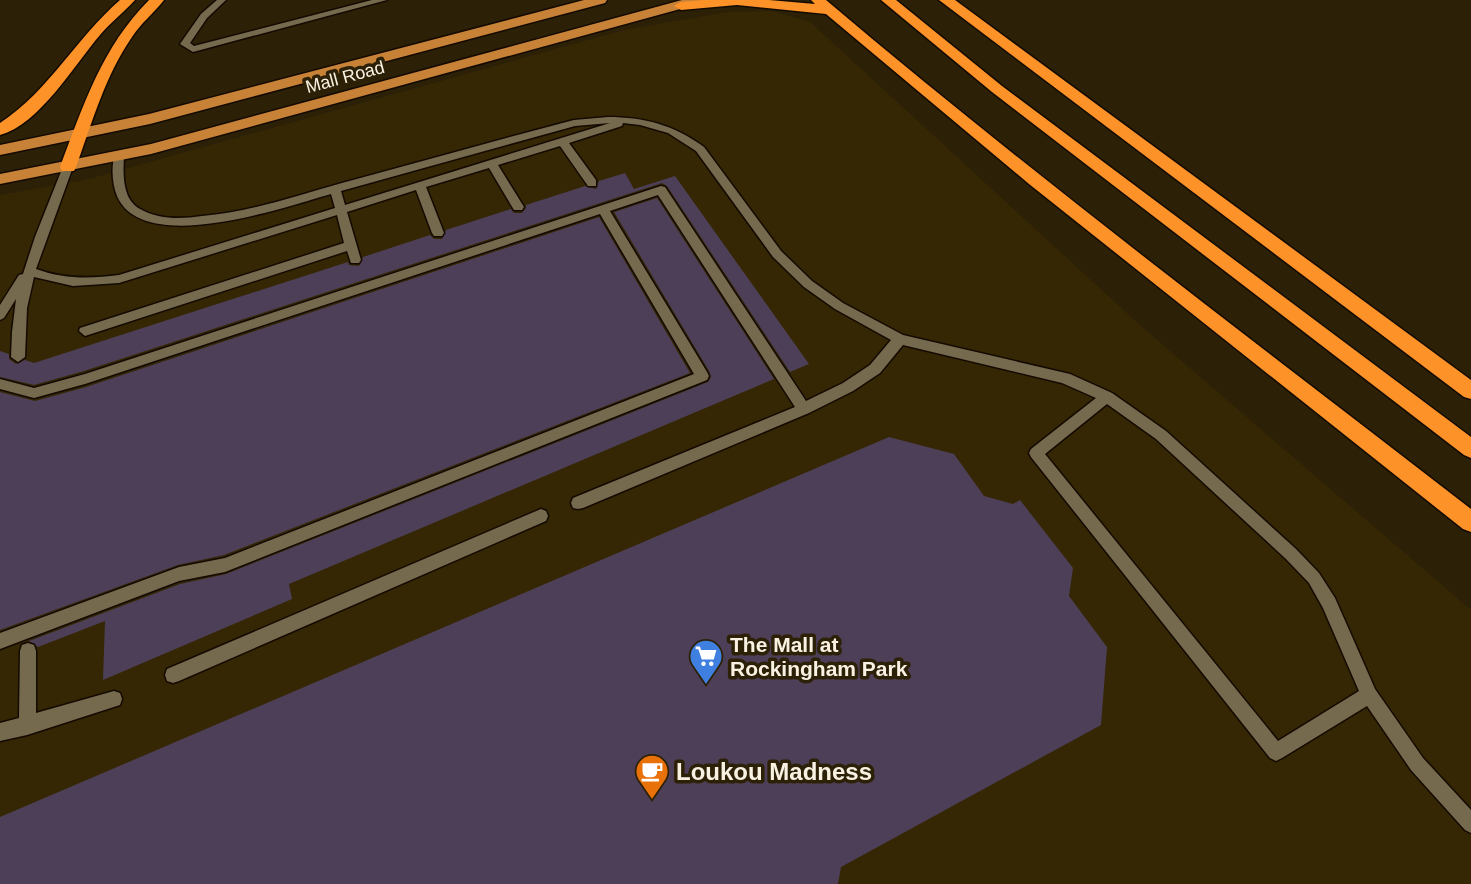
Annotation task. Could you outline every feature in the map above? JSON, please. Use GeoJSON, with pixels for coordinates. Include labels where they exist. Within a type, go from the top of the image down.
{"type":"FeatureCollection","features":[{"type":"Feature","properties":{"kind":"highway"},"geometry":{"type":"LineString","coordinates":[[0,130],[38,102],[93,33],[128,0]]}},
{"type":"Feature","properties":{"kind":"highway"},"geometry":{"type":"LineString","coordinates":[[68,167],[105,66],[119,42],[157,0]]}},
{"type":"Feature","properties":{"kind":"highway"},"geometry":{"type":"LineString","coordinates":[[888,0],[997,89],[1471,449]]}},
{"type":"Feature","properties":{"kind":"highway"},"geometry":{"type":"LineString","coordinates":[[946,0],[1471,391]]}},
{"type":"Feature","properties":{"kind":"highway"},"geometry":{"type":"LineString","coordinates":[[681,6],[737,1],[824,5],[1035,180],[1471,522]]}},
{"type":"Feature","properties":{"kind":"main road","name":"Mall Road"},"geometry":{"type":"LineString","coordinates":[[0,150],[80,135],[600,0]]}},
{"type":"Feature","properties":{"kind":"main road","name":"Mall Road"},"geometry":{"type":"LineString","coordinates":[[0,179],[119,156],[697,0]]}},
{"type":"Feature","properties":{"kind":"lane"},"geometry":{"type":"LineString","coordinates":[[222,0],[204,16],[185,44],[193,49],[383,0]]}},
{"type":"Feature","properties":{"kind":"lane"},"geometry":{"type":"LineString","coordinates":[[119,156],[118,184],[133,211],[147,217],[167,220],[203,221],[335,189],[574,123],[600,119],[629,120],[653,123],[685,135],[700,149],[778,254],[808,284],[839,306],[900,339],[1065,378],[1107,397],[1161,435],[1314,578],[1329,603],[1369,695],[1417,764],[1471,824]]}},
{"type":"Feature","properties":{"kind":"lane"},"geometry":{"type":"LineString","coordinates":[[28,271],[69,284],[92,284],[119,279],[629,120]]}},
{"type":"Feature","properties":{"kind":"lane"},"geometry":{"type":"LineString","coordinates":[[562,141],[592,183]]}},
{"type":"Feature","properties":{"kind":"lane"},"geometry":{"type":"LineString","coordinates":[[492,163],[518,207]]}},
{"type":"Feature","properties":{"kind":"lane"},"geometry":{"type":"LineString","coordinates":[[18,357],[16,331],[28,271],[68,167]]}},
{"type":"Feature","properties":{"kind":"lane"},"geometry":{"type":"LineString","coordinates":[[420,185],[438,233]]}},
{"type":"Feature","properties":{"kind":"lane"},"geometry":{"type":"LineString","coordinates":[[335,189],[355,260]]}},
{"type":"Feature","properties":{"kind":"lane"},"geometry":{"type":"LineString","coordinates":[[0,384],[34,393],[85,379],[661,190],[804,409]]}},
{"type":"Feature","properties":{"kind":"lane"},"geometry":{"type":"LineString","coordinates":[[0,641],[179,574],[225,565],[702,376],[603,209]]}},
{"type":"Feature","properties":{"kind":"lane"},"geometry":{"type":"LineString","coordinates":[[85,331],[352,245]]}},
{"type":"Feature","properties":{"kind":"lane"},"geometry":{"type":"LineString","coordinates":[[0,315],[28,271]]}},
{"type":"Feature","properties":{"kind":"lane"},"geometry":{"type":"LineString","coordinates":[[578,503],[804,409],[848,387],[876,369],[900,339]]}},
{"type":"Feature","properties":{"kind":"lane"},"geometry":{"type":"LineString","coordinates":[[1107,397],[1036,453],[1276,752],[1369,695]]}},
{"type":"Feature","properties":{"kind":"lane"},"geometry":{"type":"LineString","coordinates":[[173,675],[541,516]]}},
{"type":"Feature","properties":{"kind":"lane"},"geometry":{"type":"LineString","coordinates":[[27,726],[28,651]]}},
{"type":"Feature","properties":{"kind":"lane"},"geometry":{"type":"LineString","coordinates":[[0,732],[114,699]]}},
{"type":"Feature","properties":{"kind":"shaded area","name":"The Mall at Rockingham Park"},"geometry":{"type":"Polygon","coordinates":[[[772,11],[810,22],[1142,327],[1471,610],[1471,884],[0,884],[0,195],[85,180],[624,30],[728,12],[772,11]]]}},
{"type":"Feature","properties":{"kind":"building"},"geometry":{"type":"Polygon","coordinates":[[[625,173],[634,189],[675,176],[809,364],[790,372],[667,186],[662,183],[84,371],[34,385],[0,377],[0,351],[9,354],[9,359],[16,364],[25,360],[34,363],[348,262],[349,265],[359,266],[363,257],[430,235],[434,239],[442,239],[446,230],[511,209],[514,213],[522,213],[526,205],[585,186],[596,189],[599,181],[625,173]]]}},
{"type":"Feature","properties":{"kind":"building"},"geometry":{"type":"Polygon","coordinates":[[[657,198],[774,379],[289,584],[292,599],[103,680],[105,621],[38,647],[29,641],[180,584],[226,574],[708,382],[711,377],[709,371],[614,212],[657,198]]]}},
{"type":"Feature","properties":{"kind":"building"},"geometry":{"type":"Polygon","coordinates":[[[599,217],[690,373],[224,555],[178,565],[0,630],[0,392],[35,401],[86,387],[599,217]]]}},
{"type":"Feature","properties":{"kind":"building","name":"The Mall at Rockingham Park"},"geometry":{"type":"Polygon","coordinates":[[[889,437],[954,454],[984,496],[1013,504],[1020,500],[1073,568],[1069,596],[1107,647],[1101,725],[841,867],[838,884],[0,884],[0,817],[889,437]]]}},
{"type":"Feature","properties":{"kind":"place","name":"The Mall at Rockingham Park"},"geometry":{"type":"Point","coordinates":[706,686]}},
{"type":"Feature","properties":{"kind":"place","name":"Loukou Madness"},"geometry":{"type":"Point","coordinates":[652,801]}}]}
